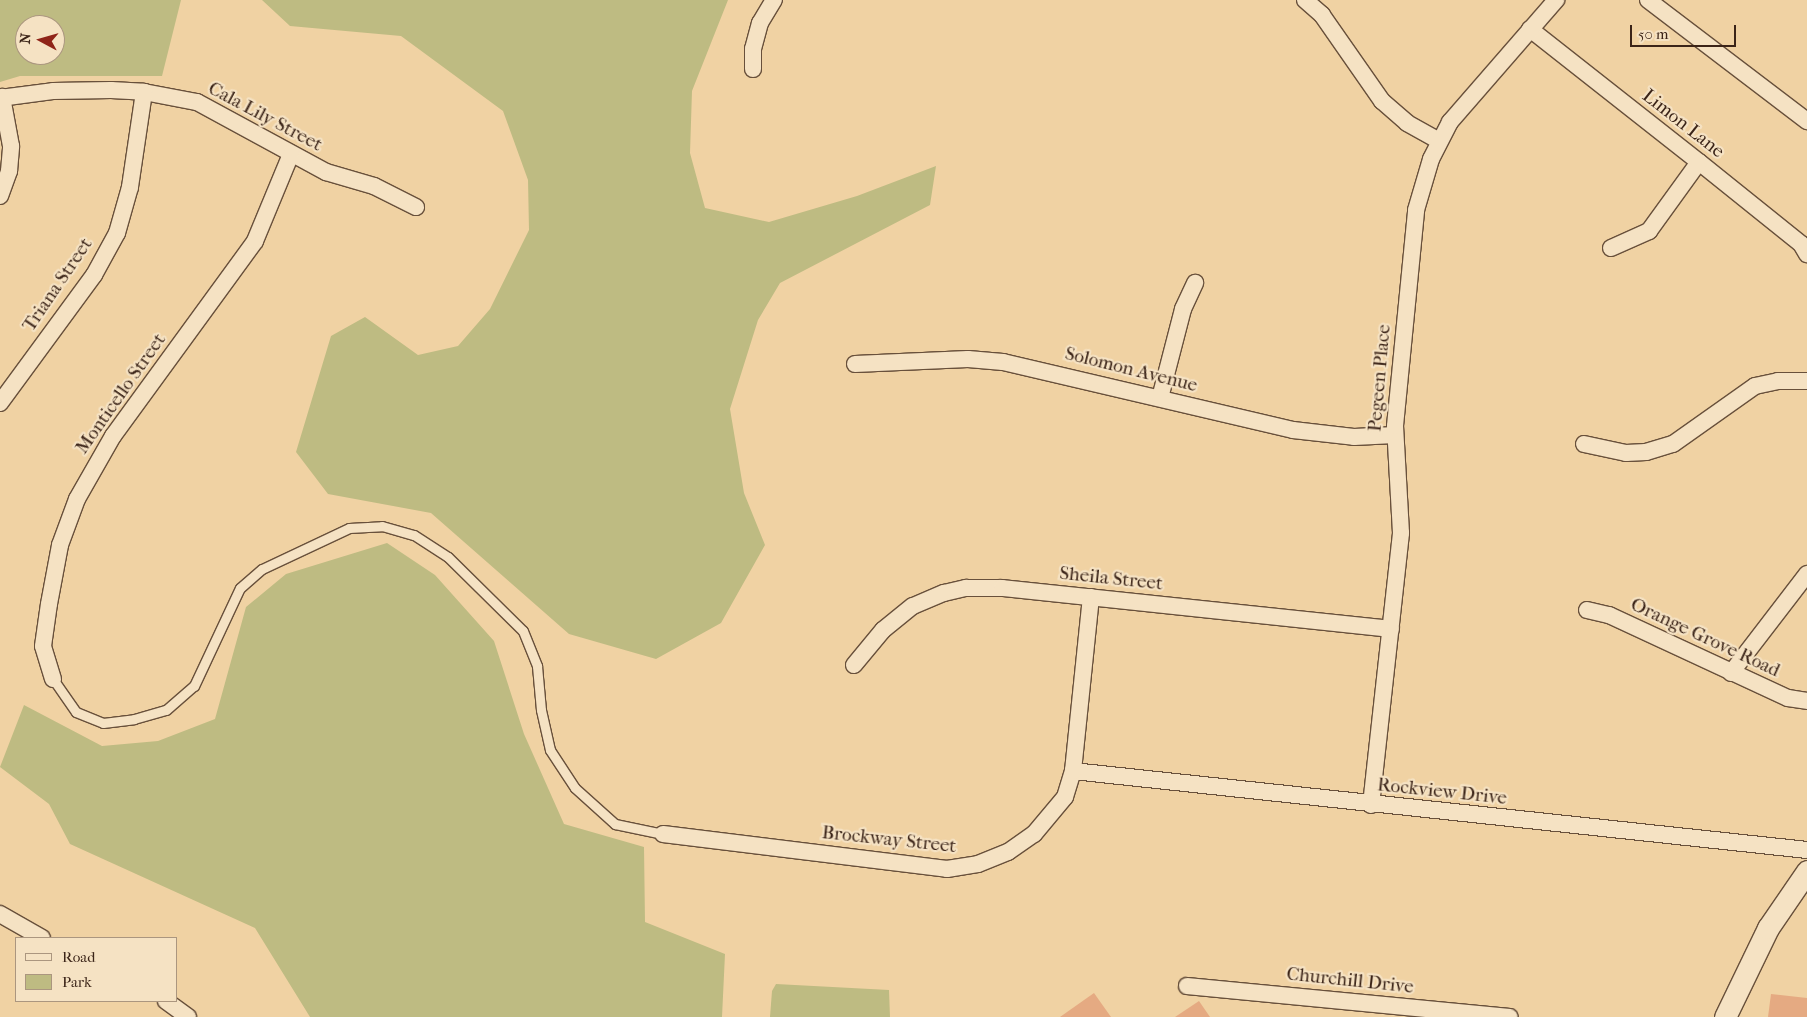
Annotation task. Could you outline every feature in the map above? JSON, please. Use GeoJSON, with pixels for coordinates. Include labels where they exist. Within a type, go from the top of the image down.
{"type":"FeatureCollection","features":[{"type":"Feature","properties":{"kind":"street"},"geometry":{"type":"LineString","coordinates":[[753,69],[753,49],[760,23],[774,0]]}},
{"type":"Feature","properties":{"kind":"street","name":"Pegeen Place"},"geometry":{"type":"LineString","coordinates":[[1371,804],[1402,516],[1395,436],[1414,225],[1425,179],[1439,141],[1462,105],[1556,0]]}},
{"type":"Feature","properties":{"kind":"street"},"geometry":{"type":"LineString","coordinates":[[1648,0],[1807,122]]}},
{"type":"Feature","properties":{"kind":"street"},"geometry":{"type":"LineString","coordinates":[[1310,1],[1322,15],[1382,101],[1407,123],[1439,141]]}},
{"type":"Feature","properties":{"kind":"street","name":"Limon Lane"},"geometry":{"type":"LineString","coordinates":[[1530,29],[1801,244],[1807,254]]}},
{"type":"Feature","properties":{"kind":"street","name":"Cala Lily Street"},"geometry":{"type":"LineString","coordinates":[[1,98],[53,91],[144,92],[197,102],[326,172],[374,186],[416,207]]}},
{"type":"Feature","properties":{"kind":"street","name":"Triana Street"},"geometry":{"type":"LineString","coordinates":[[0,403],[94,275],[116,233],[130,187],[144,92]]}},
{"type":"Feature","properties":{"kind":"street"},"geometry":{"type":"LineString","coordinates":[[0,196],[11,152],[1,98]]}},
{"type":"Feature","properties":{"kind":"street","name":"Monticello Street"},"geometry":{"type":"LineString","coordinates":[[53,679],[43,646],[60,545],[77,499],[113,436],[255,241],[291,154]]}},
{"type":"Feature","properties":{"kind":"street"},"geometry":{"type":"LineString","coordinates":[[1611,248],[1648,231],[1699,162]]}},
{"type":"Feature","properties":{"kind":"street"},"geometry":{"type":"LineString","coordinates":[[1160,398],[1183,309],[1195,283]]}},
{"type":"Feature","properties":{"kind":"street","name":"Solomon Avenue"},"geometry":{"type":"LineString","coordinates":[[855,364],[985,360],[1025,366],[1310,433],[1395,436]]}},
{"type":"Feature","properties":{"kind":"street"},"geometry":{"type":"LineString","coordinates":[[1584,444],[1626,453],[1646,452],[1673,444],[1755,386],[1778,381],[1807,381]]}},
{"type":"Feature","properties":{"kind":"street"},"geometry":{"type":"LineString","coordinates":[[1731,673],[1807,574]]}},
{"type":"Feature","properties":{"kind":"street","name":"Sheila Street"},"geometry":{"type":"LineString","coordinates":[[854,664],[870,643],[900,615],[944,593],[991,587],[1391,628]]}},
{"type":"Feature","properties":{"kind":"street","name":"Brockway Street"},"geometry":{"type":"LineString","coordinates":[[663,834],[947,870],[963,868],[1000,855],[1034,834],[1065,797],[1073,771],[1091,597]]}},
{"type":"Feature","properties":{"kind":"street","name":"Orange Grove Road"},"geometry":{"type":"LineString","coordinates":[[1586,610],[1609,615],[1788,698],[1807,701]]}},
{"type":"Feature","properties":{"kind":"street","name":"Rockview Drive"},"geometry":{"type":"LineString","coordinates":[[1073,771],[1807,850]]}},
{"type":"Feature","properties":{"kind":"street"},"geometry":{"type":"LineString","coordinates":[[1725,1017],[1768,928],[1807,871]]}},
{"type":"Feature","properties":{"kind":"street"},"geometry":{"type":"LineString","coordinates":[[0,914],[40,937]]}},
{"type":"Feature","properties":{"kind":"street","name":"Churchill Drive"},"geometry":{"type":"LineString","coordinates":[[1187,986],[1510,1017]]}},
{"type":"Feature","properties":{"kind":"street"},"geometry":{"type":"LineString","coordinates":[[167,1002],[188,1017]]}},
{"type":"Feature","properties":{"kind":"lane"},"geometry":{"type":"LineString","coordinates":[[53,679],[76,712],[103,723],[134,719],[166,710],[194,686],[240,588],[262,569],[349,528],[382,526],[414,535],[448,558],[523,630],[537,666],[541,710],[550,750],[575,788],[616,824],[663,834]]}},
{"type":"Feature","properties":{"kind":"green space"},"geometry":{"type":"Polygon","coordinates":[[[0,0],[181,0],[162,76],[20,76],[0,82],[0,0]]]}},
{"type":"Feature","properties":{"kind":"green space"},"geometry":{"type":"Polygon","coordinates":[[[262,0],[728,0],[692,91],[690,153],[705,208],[769,222],[857,196],[936,166],[930,205],[780,283],[758,320],[730,409],[744,493],[765,545],[721,623],[656,659],[569,634],[431,513],[328,494],[296,452],[331,336],[365,317],[418,355],[458,346],[490,309],[529,230],[528,180],[503,111],[401,36],[290,26],[262,0]]]}},
{"type":"Feature","properties":{"kind":"green space"},"geometry":{"type":"Polygon","coordinates":[[[387,543],[435,575],[494,641],[524,734],[564,824],[644,847],[645,922],[725,954],[722,1017],[310,1017],[255,928],[70,844],[49,804],[0,767],[24,705],[102,746],[158,741],[215,719],[246,607],[286,574],[387,543]]]}},
{"type":"Feature","properties":{"kind":"green space"},"geometry":{"type":"Polygon","coordinates":[[[776,984],[889,990],[890,1017],[770,1017],[772,991],[776,984]]]}},
{"type":"Feature","properties":{"kind":"building"},"geometry":{"type":"Polygon","coordinates":[[[1094,993],[1111,1017],[1060,1017],[1094,993]]]}},
{"type":"Feature","properties":{"kind":"building"},"geometry":{"type":"Polygon","coordinates":[[[1771,994],[1807,998],[1807,1017],[1768,1017],[1771,994]]]}},
{"type":"Feature","properties":{"kind":"building"},"geometry":{"type":"Polygon","coordinates":[[[1199,1001],[1210,1017],[1175,1017],[1199,1001]]]}}]}
